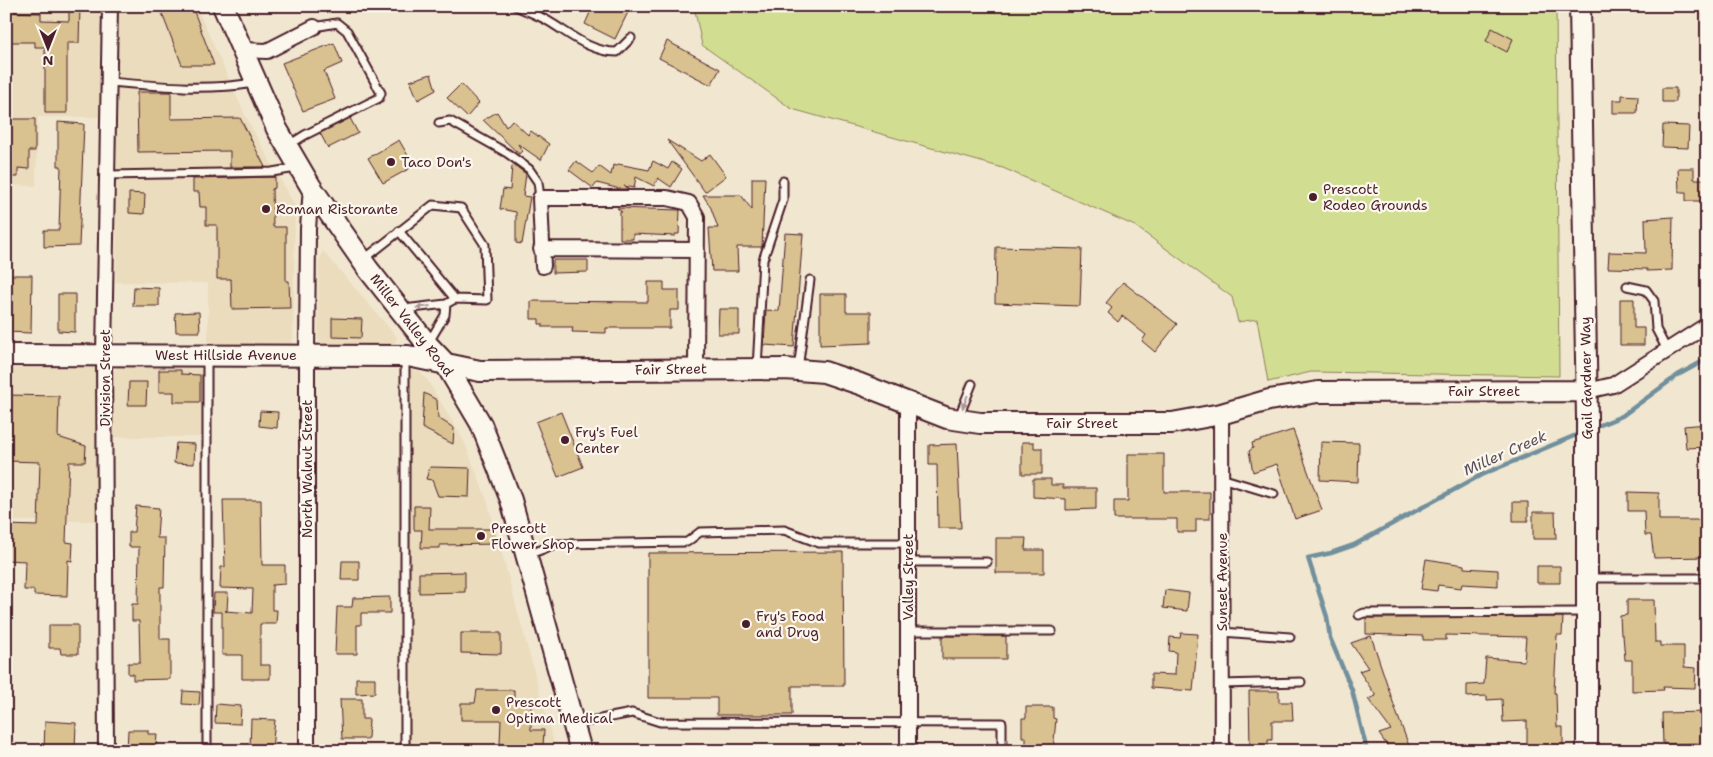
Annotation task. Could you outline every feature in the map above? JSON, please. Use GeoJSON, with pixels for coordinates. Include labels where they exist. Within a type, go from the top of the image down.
{"type":"FeatureCollection","features":[{"type":"Feature","properties":{"kind":"street","name":"Division Street"},"geometry":{"type":"LineString","coordinates":[[106,751],[104,354],[110,6]]}},
{"type":"Feature","properties":{"kind":"street","name":"Miller Valley Road"},"geometry":{"type":"LineString","coordinates":[[223,6],[256,83],[299,168],[362,260],[445,364],[481,424],[511,500],[582,751]]}},
{"type":"Feature","properties":{"kind":"street","name":"Gail Gardner Way"},"geometry":{"type":"LineString","coordinates":[[1580,6],[1587,391],[1587,751]]}},
{"type":"Feature","properties":{"kind":"street"},"geometry":{"type":"LineString","coordinates":[[242,50],[267,50],[314,27]]}},
{"type":"Feature","properties":{"kind":"street","name":"North Walnut Street"},"geometry":{"type":"LineString","coordinates":[[306,751],[308,229],[311,187]]}},
{"type":"Feature","properties":{"kind":"street"},"geometry":{"type":"LineString","coordinates":[[543,266],[540,198],[667,198],[689,203],[696,217],[698,250],[696,368]]}},
{"type":"Feature","properties":{"kind":"street"},"geometry":{"type":"LineString","coordinates":[[541,250],[698,250]]}},
{"type":"Feature","properties":{"kind":"street","name":"Fair Street"},"geometry":{"type":"LineString","coordinates":[[445,364],[480,371],[696,368],[824,372],[958,420],[980,423],[1172,423],[1221,414],[1269,400],[1318,392],[1587,391],[1613,385],[1707,325]]}},
{"type":"Feature","properties":{"kind":"street","name":"West Hillside Avenue"},"geometry":{"type":"LineString","coordinates":[[6,355],[405,356],[445,364]]}},
{"type":"Feature","properties":{"kind":"street","name":"Valley Street"},"geometry":{"type":"LineString","coordinates":[[908,402],[908,751]]}},
{"type":"Feature","properties":{"kind":"street","name":"Sunset Avenue"},"geometry":{"type":"LineString","coordinates":[[1221,414],[1222,751]]}},
{"type":"Feature","properties":{"kind":"lane"},"geometry":{"type":"LineString","coordinates":[[516,6],[546,20],[584,44],[606,52],[617,52],[631,38]]}},
{"type":"Feature","properties":{"kind":"lane"},"geometry":{"type":"LineString","coordinates":[[287,147],[305,134],[380,98],[381,93],[346,31],[338,23],[314,27]]}},
{"type":"Feature","properties":{"kind":"lane"},"geometry":{"type":"LineString","coordinates":[[108,82],[181,88],[230,87],[256,83]]}},
{"type":"Feature","properties":{"kind":"lane"},"geometry":{"type":"LineString","coordinates":[[439,123],[450,121],[508,153],[529,169],[538,182],[540,198]]}},
{"type":"Feature","properties":{"kind":"lane"},"geometry":{"type":"LineString","coordinates":[[107,175],[272,172],[299,168]]}},
{"type":"Feature","properties":{"kind":"lane"},"geometry":{"type":"LineString","coordinates":[[756,369],[763,260],[783,200],[783,181]]}},
{"type":"Feature","properties":{"kind":"lane"},"geometry":{"type":"LineString","coordinates":[[362,260],[433,205],[461,208],[485,246],[487,300],[455,299],[446,304],[400,310]]}},
{"type":"Feature","properties":{"kind":"lane"},"geometry":{"type":"LineString","coordinates":[[399,231],[455,299]]}},
{"type":"Feature","properties":{"kind":"lane"},"geometry":{"type":"LineString","coordinates":[[798,370],[810,280]]}},
{"type":"Feature","properties":{"kind":"lane"},"geometry":{"type":"LineString","coordinates":[[1628,286],[1646,290],[1654,301],[1656,329],[1667,350]]}},
{"type":"Feature","properties":{"kind":"lane"},"geometry":{"type":"LineString","coordinates":[[428,345],[445,316],[446,304]]}},
{"type":"Feature","properties":{"kind":"lane"},"geometry":{"type":"LineString","coordinates":[[207,355],[207,751]]}},
{"type":"Feature","properties":{"kind":"lane"},"geometry":{"type":"LineString","coordinates":[[405,356],[405,751]]}},
{"type":"Feature","properties":{"kind":"lane"},"geometry":{"type":"LineString","coordinates":[[958,420],[972,384]]}},
{"type":"Feature","properties":{"kind":"lane"},"geometry":{"type":"LineString","coordinates":[[1221,478],[1274,494]]}},
{"type":"Feature","properties":{"kind":"lane"},"geometry":{"type":"LineString","coordinates":[[527,555],[557,544],[687,542],[700,532],[741,530],[784,530],[819,542],[908,543]]}},
{"type":"Feature","properties":{"kind":"lane"},"geometry":{"type":"LineString","coordinates":[[908,562],[987,562]]}},
{"type":"Feature","properties":{"kind":"lane"},"geometry":{"type":"LineString","coordinates":[[1587,578],[1707,578]]}},
{"type":"Feature","properties":{"kind":"lane"},"geometry":{"type":"LineString","coordinates":[[1359,615],[1364,613],[1587,612]]}},
{"type":"Feature","properties":{"kind":"lane"},"geometry":{"type":"LineString","coordinates":[[908,631],[1052,630]]}},
{"type":"Feature","properties":{"kind":"lane"},"geometry":{"type":"LineString","coordinates":[[1222,632],[1290,637]]}},
{"type":"Feature","properties":{"kind":"lane"},"geometry":{"type":"LineString","coordinates":[[1222,684],[1301,682]]}},
{"type":"Feature","properties":{"kind":"lane"},"geometry":{"type":"LineString","coordinates":[[574,724],[632,713],[660,722],[1002,722],[1002,751]]}},
{"type":"Feature","properties":{"kind":"shaded area"},"geometry":{"type":"Polygon","coordinates":[[[6,6],[100,6],[99,117],[38,117],[36,186],[6,185],[6,6]]]}},
{"type":"Feature","properties":{"kind":"shaded area"},"geometry":{"type":"Polygon","coordinates":[[[118,6],[196,6],[246,117],[295,206],[293,337],[292,343],[285,347],[208,347],[208,283],[116,282],[118,6]]]}},
{"type":"Feature","properties":{"kind":"shaded area"},"geometry":{"type":"Polygon","coordinates":[[[323,251],[397,337],[394,345],[328,346],[321,343],[318,339],[319,262],[323,251]]]}},
{"type":"Feature","properties":{"kind":"shaded area"},"geometry":{"type":"Polygon","coordinates":[[[94,367],[98,375],[97,521],[6,521],[6,368],[94,367]]]}},
{"type":"Feature","properties":{"kind":"shaded area"},"geometry":{"type":"Polygon","coordinates":[[[118,367],[202,369],[202,437],[110,437],[110,379],[113,371],[118,367]]]}},
{"type":"Feature","properties":{"kind":"shaded area"},"geometry":{"type":"Polygon","coordinates":[[[404,368],[420,372],[428,381],[464,441],[487,500],[556,751],[402,751],[404,368]]]}},
{"type":"Feature","properties":{"kind":"green space","name":"Prescott Rodeo Grounds"},"geometry":{"type":"Polygon","coordinates":[[[694,6],[1556,6],[1559,376],[1311,372],[1268,382],[1257,319],[1238,322],[1232,297],[1135,226],[1003,168],[792,109],[702,45],[694,6]]]}},
{"type":"Feature","properties":{"kind":"building"},"geometry":{"type":"Polygon","coordinates":[[[69,6],[80,6],[79,43],[67,43],[67,113],[45,113],[45,47],[35,47],[35,42],[6,42],[6,12],[41,13],[41,20],[69,21],[69,6]]]}},
{"type":"Feature","properties":{"kind":"building"},"geometry":{"type":"Polygon","coordinates":[[[159,6],[192,6],[214,65],[182,65],[159,6]]]}},
{"type":"Feature","properties":{"kind":"building"},"geometry":{"type":"Polygon","coordinates":[[[593,6],[631,6],[615,39],[585,24],[593,6]]]}},
{"type":"Feature","properties":{"kind":"building"},"geometry":{"type":"Polygon","coordinates":[[[1492,28],[1513,39],[1507,52],[1486,41],[1492,28]]]}},
{"type":"Feature","properties":{"kind":"building"},"geometry":{"type":"Polygon","coordinates":[[[667,41],[720,69],[711,85],[659,58],[667,41]]]}},
{"type":"Feature","properties":{"kind":"building"},"geometry":{"type":"Polygon","coordinates":[[[334,43],[342,63],[324,71],[335,99],[303,111],[282,63],[334,43]]]}},
{"type":"Feature","properties":{"kind":"building"},"geometry":{"type":"Polygon","coordinates":[[[431,74],[436,90],[418,100],[410,81],[431,74]]]}},
{"type":"Feature","properties":{"kind":"building"},"geometry":{"type":"Polygon","coordinates":[[[461,84],[479,103],[467,117],[447,98],[461,84]]]}},
{"type":"Feature","properties":{"kind":"building"},"geometry":{"type":"Polygon","coordinates":[[[1662,88],[1676,88],[1676,102],[1662,102],[1662,88]]]}},
{"type":"Feature","properties":{"kind":"building"},"geometry":{"type":"Polygon","coordinates":[[[137,92],[171,92],[171,119],[240,118],[265,167],[230,167],[230,151],[138,152],[137,92]]]}},
{"type":"Feature","properties":{"kind":"building"},"geometry":{"type":"Polygon","coordinates":[[[1622,95],[1638,96],[1637,113],[1613,113],[1613,100],[1622,100],[1622,95]]]}},
{"type":"Feature","properties":{"kind":"building"},"geometry":{"type":"Polygon","coordinates":[[[497,112],[506,127],[512,120],[528,135],[531,131],[549,144],[541,160],[518,144],[522,151],[519,154],[483,120],[497,112]]]}},
{"type":"Feature","properties":{"kind":"building"},"geometry":{"type":"Polygon","coordinates":[[[350,118],[358,133],[328,148],[320,133],[350,118]]]}},
{"type":"Feature","properties":{"kind":"building"},"geometry":{"type":"Polygon","coordinates":[[[6,119],[35,119],[35,151],[29,151],[29,169],[18,168],[18,177],[6,177],[6,119]]]}},
{"type":"Feature","properties":{"kind":"building"},"geometry":{"type":"Polygon","coordinates":[[[58,122],[84,124],[79,246],[44,247],[44,230],[59,230],[61,166],[58,166],[58,122]]]}},
{"type":"Feature","properties":{"kind":"building"},"geometry":{"type":"Polygon","coordinates":[[[1663,125],[1689,126],[1688,148],[1662,147],[1663,125]]]}},
{"type":"Feature","properties":{"kind":"building","name":"Taco Don's"},"geometry":{"type":"Polygon","coordinates":[[[399,140],[414,166],[383,183],[368,158],[399,140]]]}},
{"type":"Feature","properties":{"kind":"building"},"geometry":{"type":"Polygon","coordinates":[[[667,140],[701,161],[710,154],[726,176],[705,192],[667,140]]]}},
{"type":"Feature","properties":{"kind":"building"},"geometry":{"type":"Polygon","coordinates":[[[576,161],[593,173],[599,166],[611,175],[613,165],[617,166],[618,164],[649,170],[653,161],[668,169],[672,162],[682,169],[671,187],[658,178],[654,186],[636,177],[634,188],[624,186],[628,189],[620,189],[597,183],[593,188],[569,170],[576,161]]]}},
{"type":"Feature","properties":{"kind":"building"},"geometry":{"type":"Polygon","coordinates":[[[512,166],[517,167],[526,174],[523,196],[530,197],[522,244],[516,243],[516,212],[500,209],[503,189],[510,190],[512,166]]]}},
{"type":"Feature","properties":{"kind":"building"},"geometry":{"type":"Polygon","coordinates":[[[1678,168],[1694,168],[1694,179],[1704,179],[1705,201],[1686,201],[1686,192],[1679,192],[1678,168]]]}},
{"type":"Feature","properties":{"kind":"building"},"geometry":{"type":"Polygon","coordinates":[[[275,177],[275,188],[272,189],[273,227],[286,227],[286,281],[289,281],[290,308],[232,309],[231,279],[217,279],[217,225],[206,225],[206,207],[200,207],[199,192],[193,192],[193,179],[275,177]]]}},
{"type":"Feature","properties":{"kind":"building"},"geometry":{"type":"Polygon","coordinates":[[[752,178],[765,178],[762,247],[737,247],[738,271],[712,271],[709,228],[718,228],[711,208],[703,195],[741,195],[752,210],[752,178]]]}},
{"type":"Feature","properties":{"kind":"building"},"geometry":{"type":"Polygon","coordinates":[[[129,193],[145,194],[144,214],[129,213],[129,193]]]}},
{"type":"Feature","properties":{"kind":"building"},"geometry":{"type":"Polygon","coordinates":[[[617,208],[680,210],[679,234],[675,234],[675,236],[633,234],[633,239],[620,239],[620,212],[622,212],[617,208]]]}},
{"type":"Feature","properties":{"kind":"building"},"geometry":{"type":"Polygon","coordinates":[[[1673,217],[1672,270],[1647,271],[1647,269],[1608,268],[1609,252],[1646,253],[1645,219],[1673,217]]]}},
{"type":"Feature","properties":{"kind":"building"},"geometry":{"type":"Polygon","coordinates":[[[785,233],[803,234],[794,347],[764,345],[766,310],[779,311],[785,233]]]}},
{"type":"Feature","properties":{"kind":"building"},"geometry":{"type":"Polygon","coordinates":[[[996,247],[1082,249],[1080,306],[995,303],[996,247]]]}},
{"type":"Feature","properties":{"kind":"building"},"geometry":{"type":"Polygon","coordinates":[[[553,260],[588,260],[588,272],[553,273],[553,260]]]}},
{"type":"Feature","properties":{"kind":"building"},"geometry":{"type":"Polygon","coordinates":[[[6,275],[32,275],[31,333],[6,332],[6,275]]]}},
{"type":"Feature","properties":{"kind":"building"},"geometry":{"type":"Polygon","coordinates":[[[648,282],[664,282],[664,290],[679,290],[679,310],[670,310],[670,328],[606,328],[606,333],[572,332],[573,327],[543,327],[543,324],[539,324],[539,319],[531,319],[531,301],[648,302],[648,282]]]}},
{"type":"Feature","properties":{"kind":"building"},"geometry":{"type":"Polygon","coordinates":[[[1123,282],[1177,324],[1155,352],[1142,341],[1146,335],[1122,316],[1118,322],[1108,313],[1112,308],[1106,303],[1123,282]]]}},
{"type":"Feature","properties":{"kind":"building"},"geometry":{"type":"Polygon","coordinates":[[[134,287],[159,288],[159,306],[133,306],[134,287]]]}},
{"type":"Feature","properties":{"kind":"building"},"geometry":{"type":"Polygon","coordinates":[[[58,294],[75,294],[75,332],[58,331],[58,294]]]}},
{"type":"Feature","properties":{"kind":"building"},"geometry":{"type":"Polygon","coordinates":[[[820,294],[846,294],[846,312],[871,312],[871,343],[820,345],[820,294]]]}},
{"type":"Feature","properties":{"kind":"building"},"geometry":{"type":"Polygon","coordinates":[[[1620,299],[1634,299],[1634,328],[1644,328],[1644,345],[1620,345],[1620,299]]]}},
{"type":"Feature","properties":{"kind":"building"},"geometry":{"type":"Polygon","coordinates":[[[719,309],[739,309],[739,334],[718,334],[719,309]]]}},
{"type":"Feature","properties":{"kind":"building"},"geometry":{"type":"Polygon","coordinates":[[[199,312],[200,332],[176,332],[175,313],[199,312]]]}},
{"type":"Feature","properties":{"kind":"building"},"geometry":{"type":"Polygon","coordinates":[[[332,318],[362,319],[361,338],[332,337],[332,318]]]}},
{"type":"Feature","properties":{"kind":"building"},"geometry":{"type":"Polygon","coordinates":[[[159,370],[181,370],[181,374],[200,375],[200,402],[174,402],[174,392],[159,392],[159,370]]]}},
{"type":"Feature","properties":{"kind":"building"},"geometry":{"type":"Polygon","coordinates":[[[129,382],[147,382],[146,405],[128,405],[129,382]]]}},
{"type":"Feature","properties":{"kind":"building"},"geometry":{"type":"Polygon","coordinates":[[[424,393],[437,400],[438,418],[454,428],[453,444],[422,428],[424,393]]]}},
{"type":"Feature","properties":{"kind":"building"},"geometry":{"type":"Polygon","coordinates":[[[6,395],[59,396],[58,437],[86,446],[85,462],[69,462],[66,542],[73,543],[72,561],[68,560],[67,596],[34,595],[34,590],[24,590],[25,561],[6,560],[6,525],[38,526],[40,462],[6,461],[6,395]]]}},
{"type":"Feature","properties":{"kind":"building"},"geometry":{"type":"Polygon","coordinates":[[[260,411],[278,412],[277,428],[259,426],[260,411]]]}},
{"type":"Feature","properties":{"kind":"building","name":"Fry's Fuel Center"},"geometry":{"type":"Polygon","coordinates":[[[561,412],[583,467],[558,477],[536,422],[561,412]]]}},
{"type":"Feature","properties":{"kind":"building"},"geometry":{"type":"Polygon","coordinates":[[[1707,424],[1707,447],[1686,448],[1684,426],[1707,424]]]}},
{"type":"Feature","properties":{"kind":"building"},"geometry":{"type":"Polygon","coordinates":[[[1293,430],[1322,510],[1295,519],[1277,464],[1253,472],[1249,451],[1253,448],[1252,443],[1293,430]]]}},
{"type":"Feature","properties":{"kind":"building"},"geometry":{"type":"Polygon","coordinates":[[[1022,442],[1034,442],[1034,448],[1042,448],[1042,474],[1022,474],[1022,442]]]}},
{"type":"Feature","properties":{"kind":"building"},"geometry":{"type":"Polygon","coordinates":[[[1321,442],[1359,443],[1358,482],[1320,480],[1321,442]]]}},
{"type":"Feature","properties":{"kind":"building"},"geometry":{"type":"Polygon","coordinates":[[[176,443],[195,444],[194,464],[174,463],[176,443]]]}},
{"type":"Feature","properties":{"kind":"building"},"geometry":{"type":"Polygon","coordinates":[[[957,444],[961,528],[938,528],[937,465],[929,465],[929,445],[957,444]]]}},
{"type":"Feature","properties":{"kind":"building"},"geometry":{"type":"Polygon","coordinates":[[[1128,454],[1164,454],[1164,492],[1210,492],[1210,519],[1196,519],[1196,532],[1177,532],[1177,519],[1114,519],[1114,501],[1128,501],[1128,454]]]}},
{"type":"Feature","properties":{"kind":"building"},"geometry":{"type":"Polygon","coordinates":[[[430,467],[470,468],[469,497],[438,496],[432,480],[426,479],[430,467]]]}},
{"type":"Feature","properties":{"kind":"building"},"geometry":{"type":"Polygon","coordinates":[[[1033,479],[1051,479],[1051,485],[1063,485],[1063,488],[1096,488],[1096,509],[1066,510],[1066,499],[1033,497],[1033,479]]]}},
{"type":"Feature","properties":{"kind":"building"},"geometry":{"type":"Polygon","coordinates":[[[1628,492],[1659,493],[1659,520],[1707,520],[1707,557],[1654,558],[1651,535],[1645,535],[1644,511],[1628,511],[1628,492]]]}},
{"type":"Feature","properties":{"kind":"building"},"geometry":{"type":"Polygon","coordinates":[[[223,500],[261,500],[262,565],[285,565],[285,584],[272,585],[272,610],[277,610],[276,624],[260,624],[260,665],[270,665],[270,679],[242,679],[242,655],[222,655],[222,612],[213,612],[214,593],[228,593],[227,611],[225,611],[252,613],[253,589],[220,588],[221,567],[225,567],[223,500]]]}},
{"type":"Feature","properties":{"kind":"building"},"geometry":{"type":"Polygon","coordinates":[[[1513,502],[1528,502],[1528,521],[1513,521],[1513,502]]]}},
{"type":"Feature","properties":{"kind":"building"},"geometry":{"type":"Polygon","coordinates":[[[136,506],[159,508],[157,538],[165,538],[164,587],[160,587],[160,639],[170,639],[170,679],[133,680],[133,674],[128,674],[128,663],[140,663],[139,621],[132,621],[132,604],[138,604],[139,547],[129,547],[129,532],[134,532],[136,506]]]}},
{"type":"Feature","properties":{"kind":"building"},"geometry":{"type":"Polygon","coordinates":[[[414,506],[430,506],[429,529],[493,529],[497,544],[440,545],[440,548],[421,548],[422,530],[414,530],[414,506]]]}},
{"type":"Feature","properties":{"kind":"building"},"geometry":{"type":"Polygon","coordinates":[[[1533,512],[1555,512],[1556,539],[1533,539],[1533,512]]]}},
{"type":"Feature","properties":{"kind":"building"},"geometry":{"type":"Polygon","coordinates":[[[996,538],[1026,538],[1025,550],[1044,550],[1044,573],[996,573],[996,538]]]}},
{"type":"Feature","properties":{"kind":"building","name":"Fry's Food and Drug"},"geometry":{"type":"Polygon","coordinates":[[[843,552],[844,686],[792,686],[792,715],[717,715],[717,698],[648,698],[648,553],[843,552]]]}},
{"type":"Feature","properties":{"kind":"building"},"geometry":{"type":"Polygon","coordinates":[[[1426,559],[1464,565],[1464,568],[1498,570],[1498,586],[1462,584],[1461,588],[1438,585],[1437,591],[1421,589],[1426,559]]]}},
{"type":"Feature","properties":{"kind":"building"},"geometry":{"type":"Polygon","coordinates":[[[342,561],[359,561],[359,580],[341,580],[342,561]]]}},
{"type":"Feature","properties":{"kind":"building"},"geometry":{"type":"Polygon","coordinates":[[[1537,566],[1560,566],[1560,583],[1537,583],[1537,566]]]}},
{"type":"Feature","properties":{"kind":"building"},"geometry":{"type":"Polygon","coordinates":[[[465,572],[465,592],[419,593],[419,573],[465,572]]]}},
{"type":"Feature","properties":{"kind":"building"},"geometry":{"type":"Polygon","coordinates":[[[1165,590],[1189,593],[1187,611],[1163,608],[1165,590]]]}},
{"type":"Feature","properties":{"kind":"building"},"geometry":{"type":"Polygon","coordinates":[[[390,597],[390,613],[361,613],[361,625],[357,625],[357,654],[335,654],[337,607],[352,607],[353,598],[390,597]]]}},
{"type":"Feature","properties":{"kind":"building"},"geometry":{"type":"Polygon","coordinates":[[[1627,600],[1654,600],[1655,642],[1660,642],[1660,646],[1684,646],[1684,667],[1696,668],[1695,688],[1663,687],[1664,690],[1632,691],[1632,660],[1625,660],[1623,635],[1621,635],[1620,616],[1627,615],[1627,600]]]}},
{"type":"Feature","properties":{"kind":"building"},"geometry":{"type":"Polygon","coordinates":[[[1563,617],[1562,635],[1557,635],[1554,693],[1556,693],[1557,727],[1563,727],[1563,751],[1527,751],[1527,721],[1503,722],[1502,699],[1487,700],[1487,696],[1467,697],[1467,685],[1484,684],[1486,658],[1524,661],[1526,637],[1446,635],[1446,640],[1423,640],[1423,636],[1366,634],[1366,618],[1563,617]]]}},
{"type":"Feature","properties":{"kind":"building"},"geometry":{"type":"Polygon","coordinates":[[[49,625],[78,625],[78,654],[61,654],[60,648],[49,648],[49,625]]]}},
{"type":"Feature","properties":{"kind":"building"},"geometry":{"type":"Polygon","coordinates":[[[461,633],[501,633],[501,654],[461,653],[461,633]]]}},
{"type":"Feature","properties":{"kind":"building"},"geometry":{"type":"Polygon","coordinates":[[[1181,633],[1198,634],[1193,691],[1151,688],[1151,674],[1175,675],[1176,652],[1169,651],[1170,637],[1180,638],[1181,633]]]}},
{"type":"Feature","properties":{"kind":"building"},"geometry":{"type":"Polygon","coordinates":[[[942,636],[1006,636],[1006,659],[942,659],[942,636]]]}},
{"type":"Feature","properties":{"kind":"building"},"geometry":{"type":"Polygon","coordinates":[[[1371,636],[1411,751],[1391,751],[1379,734],[1391,730],[1368,699],[1376,696],[1359,671],[1368,668],[1351,643],[1371,636]]]}},
{"type":"Feature","properties":{"kind":"building"},"geometry":{"type":"Polygon","coordinates":[[[356,678],[375,678],[375,693],[356,694],[356,678]]]}},
{"type":"Feature","properties":{"kind":"building","name":"Prescott Optima Medical"},"geometry":{"type":"Polygon","coordinates":[[[477,690],[514,690],[514,700],[531,700],[531,730],[544,730],[543,746],[500,744],[501,720],[461,720],[461,703],[475,703],[477,690]]]}},
{"type":"Feature","properties":{"kind":"building"},"geometry":{"type":"Polygon","coordinates":[[[183,691],[200,692],[199,705],[182,704],[183,691]]]}},
{"type":"Feature","properties":{"kind":"building"},"geometry":{"type":"Polygon","coordinates":[[[1249,691],[1279,691],[1279,702],[1292,702],[1293,721],[1272,721],[1272,740],[1268,740],[1268,751],[1250,751],[1249,691]]]}},
{"type":"Feature","properties":{"kind":"building"},"geometry":{"type":"Polygon","coordinates":[[[340,699],[362,699],[362,719],[369,719],[368,739],[342,739],[340,699]]]}},
{"type":"Feature","properties":{"kind":"building"},"geometry":{"type":"Polygon","coordinates":[[[216,704],[241,706],[240,724],[215,723],[216,704]]]}},
{"type":"Feature","properties":{"kind":"building"},"geometry":{"type":"Polygon","coordinates":[[[1026,707],[1053,707],[1053,718],[1056,719],[1053,751],[1026,751],[1026,737],[1022,737],[1022,718],[1026,718],[1026,707]]]}},
{"type":"Feature","properties":{"kind":"building"},"geometry":{"type":"Polygon","coordinates":[[[1707,712],[1707,743],[1663,744],[1662,713],[1707,712]]]}},
{"type":"Feature","properties":{"kind":"building"},"geometry":{"type":"Polygon","coordinates":[[[251,719],[275,720],[272,749],[250,749],[251,719]]]}},
{"type":"Feature","properties":{"kind":"building"},"geometry":{"type":"Polygon","coordinates":[[[45,721],[76,723],[75,751],[44,751],[45,721]]]}},
{"type":"Feature","properties":{"kind":"building"},"geometry":{"type":"Polygon","coordinates":[[[128,730],[148,730],[148,734],[157,734],[156,748],[142,748],[142,751],[127,751],[128,730]]]}},
{"type":"Feature","properties":{"kind":"waterway","name":"Miller Creek"},"geometry":{"type":"LineString","coordinates":[[1593,428],[1622,416],[1678,375],[1707,359]]}},
{"type":"Feature","properties":{"kind":"waterway","name":"Miller Creek"},"geometry":{"type":"LineString","coordinates":[[1367,751],[1352,690],[1330,638],[1327,617],[1308,558],[1354,545],[1481,475],[1581,433]]}},
{"type":"Feature","properties":{"kind":"place","name":"Taco Don's"},"geometry":{"type":"Point","coordinates":[391,162]}},
{"type":"Feature","properties":{"kind":"place","name":"Prescott Rodeo Grounds"},"geometry":{"type":"Point","coordinates":[1313,197]}},
{"type":"Feature","properties":{"kind":"place","name":"Roman Ristorante"},"geometry":{"type":"Point","coordinates":[266,209]}},
{"type":"Feature","properties":{"kind":"place","name":"Fry's Fuel Center"},"geometry":{"type":"Point","coordinates":[565,440]}},
{"type":"Feature","properties":{"kind":"place","name":"Prescott Flower Shop"},"geometry":{"type":"Point","coordinates":[481,536]}},
{"type":"Feature","properties":{"kind":"place","name":"Fry's Food and Drug"},"geometry":{"type":"Point","coordinates":[746,624]}},
{"type":"Feature","properties":{"kind":"place","name":"Prescott Optima Medical"},"geometry":{"type":"Point","coordinates":[496,710]}}]}
